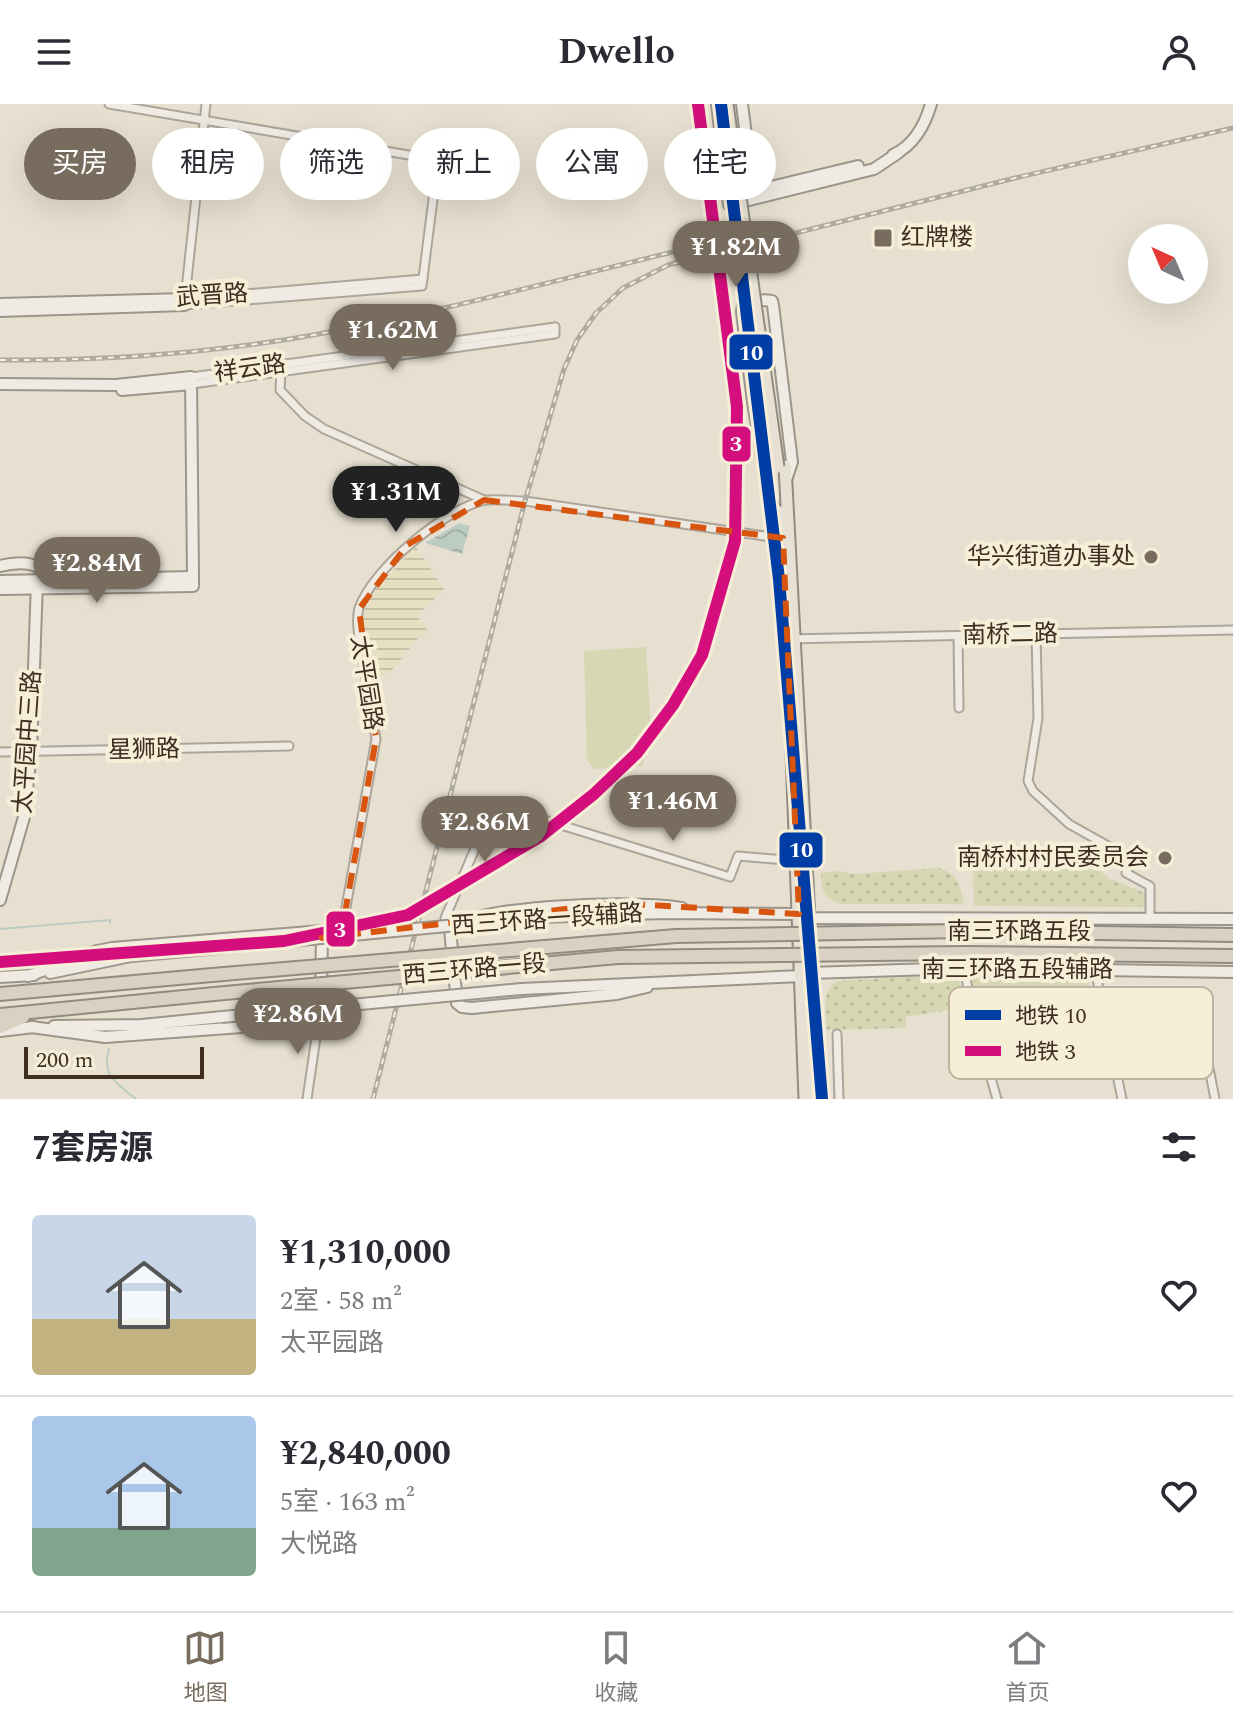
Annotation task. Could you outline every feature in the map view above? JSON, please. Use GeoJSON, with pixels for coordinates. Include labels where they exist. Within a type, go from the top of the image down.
{"type":"FeatureCollection","features":[{"type":"Feature","properties":{"kind":"highway","name":"南三环路五段"},"geometry":{"type":"LineString","coordinates":[[805,932],[1233,935]]}},
{"type":"Feature","properties":{"kind":"highway","name":"西三环路一段"},"geometry":{"type":"LineString","coordinates":[[0,994],[587,942],[805,932]]}},
{"type":"Feature","properties":{"kind":"highway","name":"南三环路五段"},"geometry":{"type":"LineString","coordinates":[[805,953],[1233,956]]}},
{"type":"Feature","properties":{"kind":"highway","name":"西三环路一段"},"geometry":{"type":"LineString","coordinates":[[0,1015],[618,957],[805,953]]}},
{"type":"Feature","properties":{"kind":"highway"},"geometry":{"type":"LineString","coordinates":[[0,1029],[35,1012]]}},
{"type":"Feature","properties":{"kind":"main road"},"geometry":{"type":"LineString","coordinates":[[717,104],[720,128]]}},
{"type":"Feature","properties":{"kind":"main road"},"geometry":{"type":"LineString","coordinates":[[727,104],[783,471],[782,520]]}},
{"type":"Feature","properties":{"kind":"main road"},"geometry":{"type":"LineString","coordinates":[[734,104],[783,471],[797,861],[804,916]]}},
{"type":"Feature","properties":{"kind":"main road"},"geometry":{"type":"LineString","coordinates":[[742,104],[745,128]]}},
{"type":"Feature","properties":{"kind":"main road"},"geometry":{"type":"LineString","coordinates":[[776,190],[898,153],[917,133],[931,104]]}},
{"type":"Feature","properties":{"kind":"main road"},"geometry":{"type":"LineString","coordinates":[[783,471],[792,462],[773,305],[772,301],[767,300],[747,303],[743,305],[742,312],[755,416],[769,498],[782,520],[787,539]]}},
{"type":"Feature","properties":{"kind":"main road","name":"武晋路"},"geometry":{"type":"LineString","coordinates":[[0,304],[185,302]]}},
{"type":"Feature","properties":{"kind":"main road","name":"武晋路"},"geometry":{"type":"LineString","coordinates":[[0,311],[185,302]]}},
{"type":"Feature","properties":{"kind":"main road"},"geometry":{"type":"LineString","coordinates":[[191,380],[193,581]]}},
{"type":"Feature","properties":{"kind":"main road","name":"祥云路"},"geometry":{"type":"LineString","coordinates":[[0,384],[116,385],[191,380]]}},
{"type":"Feature","properties":{"kind":"main road","name":"祥云路"},"geometry":{"type":"LineString","coordinates":[[0,390],[142,390],[191,380]]}},
{"type":"Feature","properties":{"kind":"main road"},"geometry":{"type":"LineString","coordinates":[[0,566],[18,563],[35,565],[57,581]]}},
{"type":"Feature","properties":{"kind":"main road"},"geometry":{"type":"LineString","coordinates":[[0,581],[34,585],[193,581]]}},
{"type":"Feature","properties":{"kind":"main road"},"geometry":{"type":"LineString","coordinates":[[0,589],[57,581],[193,581]]}},
{"type":"Feature","properties":{"kind":"main road","name":"太平园中三路"},"geometry":{"type":"LineString","coordinates":[[0,900],[21,828],[28,753],[34,585]]}},
{"type":"Feature","properties":{"kind":"main road"},"geometry":{"type":"LineString","coordinates":[[790,639],[815,1099]]}},
{"type":"Feature","properties":{"kind":"main road","name":"太平园中三路"},"geometry":{"type":"LineString","coordinates":[[0,878],[19,815],[28,753]]}},
{"type":"Feature","properties":{"kind":"main road"},"geometry":{"type":"LineString","coordinates":[[669,982],[617,994],[462,1007],[457,1003],[450,929],[459,922],[479,916],[616,903],[663,904],[704,913]]}},
{"type":"Feature","properties":{"kind":"main road","name":"西三环路一段辅路"},"geometry":{"type":"LineString","coordinates":[[0,977],[28,976],[131,956],[540,917],[704,913],[804,916]]}},
{"type":"Feature","properties":{"kind":"main road"},"geometry":{"type":"LineString","coordinates":[[804,916],[1233,919]]}},
{"type":"Feature","properties":{"kind":"main road"},"geometry":{"type":"LineString","coordinates":[[28,976],[112,948],[322,931],[319,1017],[311,1022],[105,1037],[31,1027]]}},
{"type":"Feature","properties":{"kind":"main road","name":"南三环路五段辅路"},"geometry":{"type":"LineString","coordinates":[[806,975],[964,968],[1233,972]]}},
{"type":"Feature","properties":{"kind":"main road"},"geometry":{"type":"LineString","coordinates":[[0,1029],[142,1025],[521,989],[806,975]]}},
{"type":"Feature","properties":{"kind":"main road"},"geometry":{"type":"LineString","coordinates":[[805,1099],[806,975]]}},
{"type":"Feature","properties":{"kind":"street"},"geometry":{"type":"LineString","coordinates":[[109,104],[203,120]]}},
{"type":"Feature","properties":{"kind":"street"},"geometry":{"type":"LineString","coordinates":[[185,302],[206,104]]}},
{"type":"Feature","properties":{"kind":"street","name":"武晋路"},"geometry":{"type":"LineString","coordinates":[[185,302],[423,283],[438,160],[203,120]]}},
{"type":"Feature","properties":{"kind":"street","name":"祥云路"},"geometry":{"type":"LineString","coordinates":[[555,327],[556,331],[555,334],[281,372],[191,380],[555,327]]}},
{"type":"Feature","properties":{"kind":"street"},"geometry":{"type":"LineString","coordinates":[[281,372],[280,390],[305,416],[324,429],[484,500]]}},
{"type":"Feature","properties":{"kind":"street","name":"太平园路"},"geometry":{"type":"LineString","coordinates":[[322,931],[343,924],[376,739],[359,638],[359,609],[386,566],[407,545],[470,505],[484,500],[525,501],[787,539]]}},
{"type":"Feature","properties":{"kind":"street","name":"南桥二路"},"geometry":{"type":"LineString","coordinates":[[790,639],[1233,630]]}},
{"type":"Feature","properties":{"kind":"street"},"geometry":{"type":"LineString","coordinates":[[1036,635],[1038,718],[1028,781],[1033,791],[1069,824],[1133,860],[1126,873],[1150,886],[1150,919]]}},
{"type":"Feature","properties":{"kind":"street"},"geometry":{"type":"LineString","coordinates":[[958,636],[959,708]]}},
{"type":"Feature","properties":{"kind":"street","name":"星狮路"},"geometry":{"type":"LineString","coordinates":[[0,752],[289,746]]}},
{"type":"Feature","properties":{"kind":"street"},"geometry":{"type":"LineString","coordinates":[[459,922],[445,918],[490,814]]}},
{"type":"Feature","properties":{"kind":"street"},"geometry":{"type":"LineString","coordinates":[[538,818],[730,877],[738,856],[797,861]]}},
{"type":"Feature","properties":{"kind":"street"},"geometry":{"type":"LineString","coordinates":[[964,968],[968,987]]}},
{"type":"Feature","properties":{"kind":"street"},"geometry":{"type":"LineString","coordinates":[[1095,970],[1099,987]]}},
{"type":"Feature","properties":{"kind":"street"},"geometry":{"type":"LineString","coordinates":[[307,1099],[319,1017]]}},
{"type":"Feature","properties":{"kind":"street"},"geometry":{"type":"LineString","coordinates":[[837,1034],[839,1099]]}},
{"type":"Feature","properties":{"kind":"street"},"geometry":{"type":"LineString","coordinates":[[991,1079],[997,1099]]}},
{"type":"Feature","properties":{"kind":"street"},"geometry":{"type":"LineString","coordinates":[[1118,1079],[1122,1099]]}},
{"type":"Feature","properties":{"kind":"street"},"geometry":{"type":"LineString","coordinates":[[1211,1079],[1215,1099]]}},
{"type":"Feature","properties":{"kind":"highlighted area"},"geometry":{"type":"Polygon","coordinates":[[[484,500],[783,538],[799,914],[616,903],[322,938],[322,931],[343,924],[376,739],[359,609],[407,545],[484,500]]]}},
{"type":"Feature","properties":{"kind":"shaded area"},"geometry":{"type":"Polygon","coordinates":[[[416,547],[444,589],[417,616],[429,632],[419,637],[393,669],[375,681],[362,638],[363,614],[372,593],[416,547]]]}},
{"type":"Feature","properties":{"kind":"green space"},"geometry":{"type":"Polygon","coordinates":[[[646,647],[652,746],[646,747],[643,766],[594,769],[587,760],[584,651],[646,647]]]}},
{"type":"Feature","properties":{"kind":"green space"},"geometry":{"type":"Polygon","coordinates":[[[1041,866],[1097,868],[1108,878],[1145,893],[1145,907],[974,906],[973,871],[1041,866]]]}},
{"type":"Feature","properties":{"kind":"green space"},"geometry":{"type":"Polygon","coordinates":[[[937,868],[954,876],[964,904],[841,904],[824,893],[821,873],[837,871],[854,874],[937,868]]]}},
{"type":"Feature","properties":{"kind":"green space"},"geometry":{"type":"Polygon","coordinates":[[[958,974],[962,987],[949,987],[949,1010],[906,1017],[906,1028],[827,1030],[826,997],[837,981],[958,974]]]}},
{"type":"Feature","properties":{"kind":"green space"},"geometry":{"type":"Polygon","coordinates":[[[972,974],[1088,975],[1090,987],[974,987],[972,974]]]}},
{"type":"Feature","properties":{"kind":"water"},"geometry":{"type":"Polygon","coordinates":[[[459,523],[470,526],[462,554],[425,543],[459,523]]]}},
{"type":"Feature","properties":{"kind":"waterway"},"geometry":{"type":"LineString","coordinates":[[0,929],[110,920],[110,923]]}},
{"type":"Feature","properties":{"kind":"waterway"},"geometry":{"type":"LineString","coordinates":[[109,1049],[107,1066],[112,1078],[136,1099]]}},
{"type":"Feature","properties":{"kind":"railway"},"geometry":{"type":"LineString","coordinates":[[373,1099],[525,501],[564,369],[577,340],[596,313],[623,288],[668,265],[1015,178],[1233,128]]}},
{"type":"Feature","properties":{"kind":"railway"},"geometry":{"type":"LineString","coordinates":[[0,360],[148,355],[296,338],[441,309],[681,250]]}},
{"type":"Feature","properties":{"kind":"metro line","name":"3"},"geometry":{"type":"LineString","coordinates":[[0,962],[284,941],[408,915],[541,836],[594,794],[637,753],[673,705],[702,655],[735,541],[737,407],[698,104]]}},
{"type":"Feature","properties":{"kind":"metro line","name":"10"},"geometry":{"type":"LineString","coordinates":[[721,104],[779,579],[822,1099]]}},
{"type":"Feature","properties":{"kind":"place","name":"红牌楼"},"geometry":{"type":"Point","coordinates":[883,238]}},
{"type":"Feature","properties":{"kind":"place","name":"华兴街道办事处"},"geometry":{"type":"Point","coordinates":[1151,557]}},
{"type":"Feature","properties":{"kind":"place","name":"南桥村村民委员会"},"geometry":{"type":"Point","coordinates":[1165,858]}}]}
